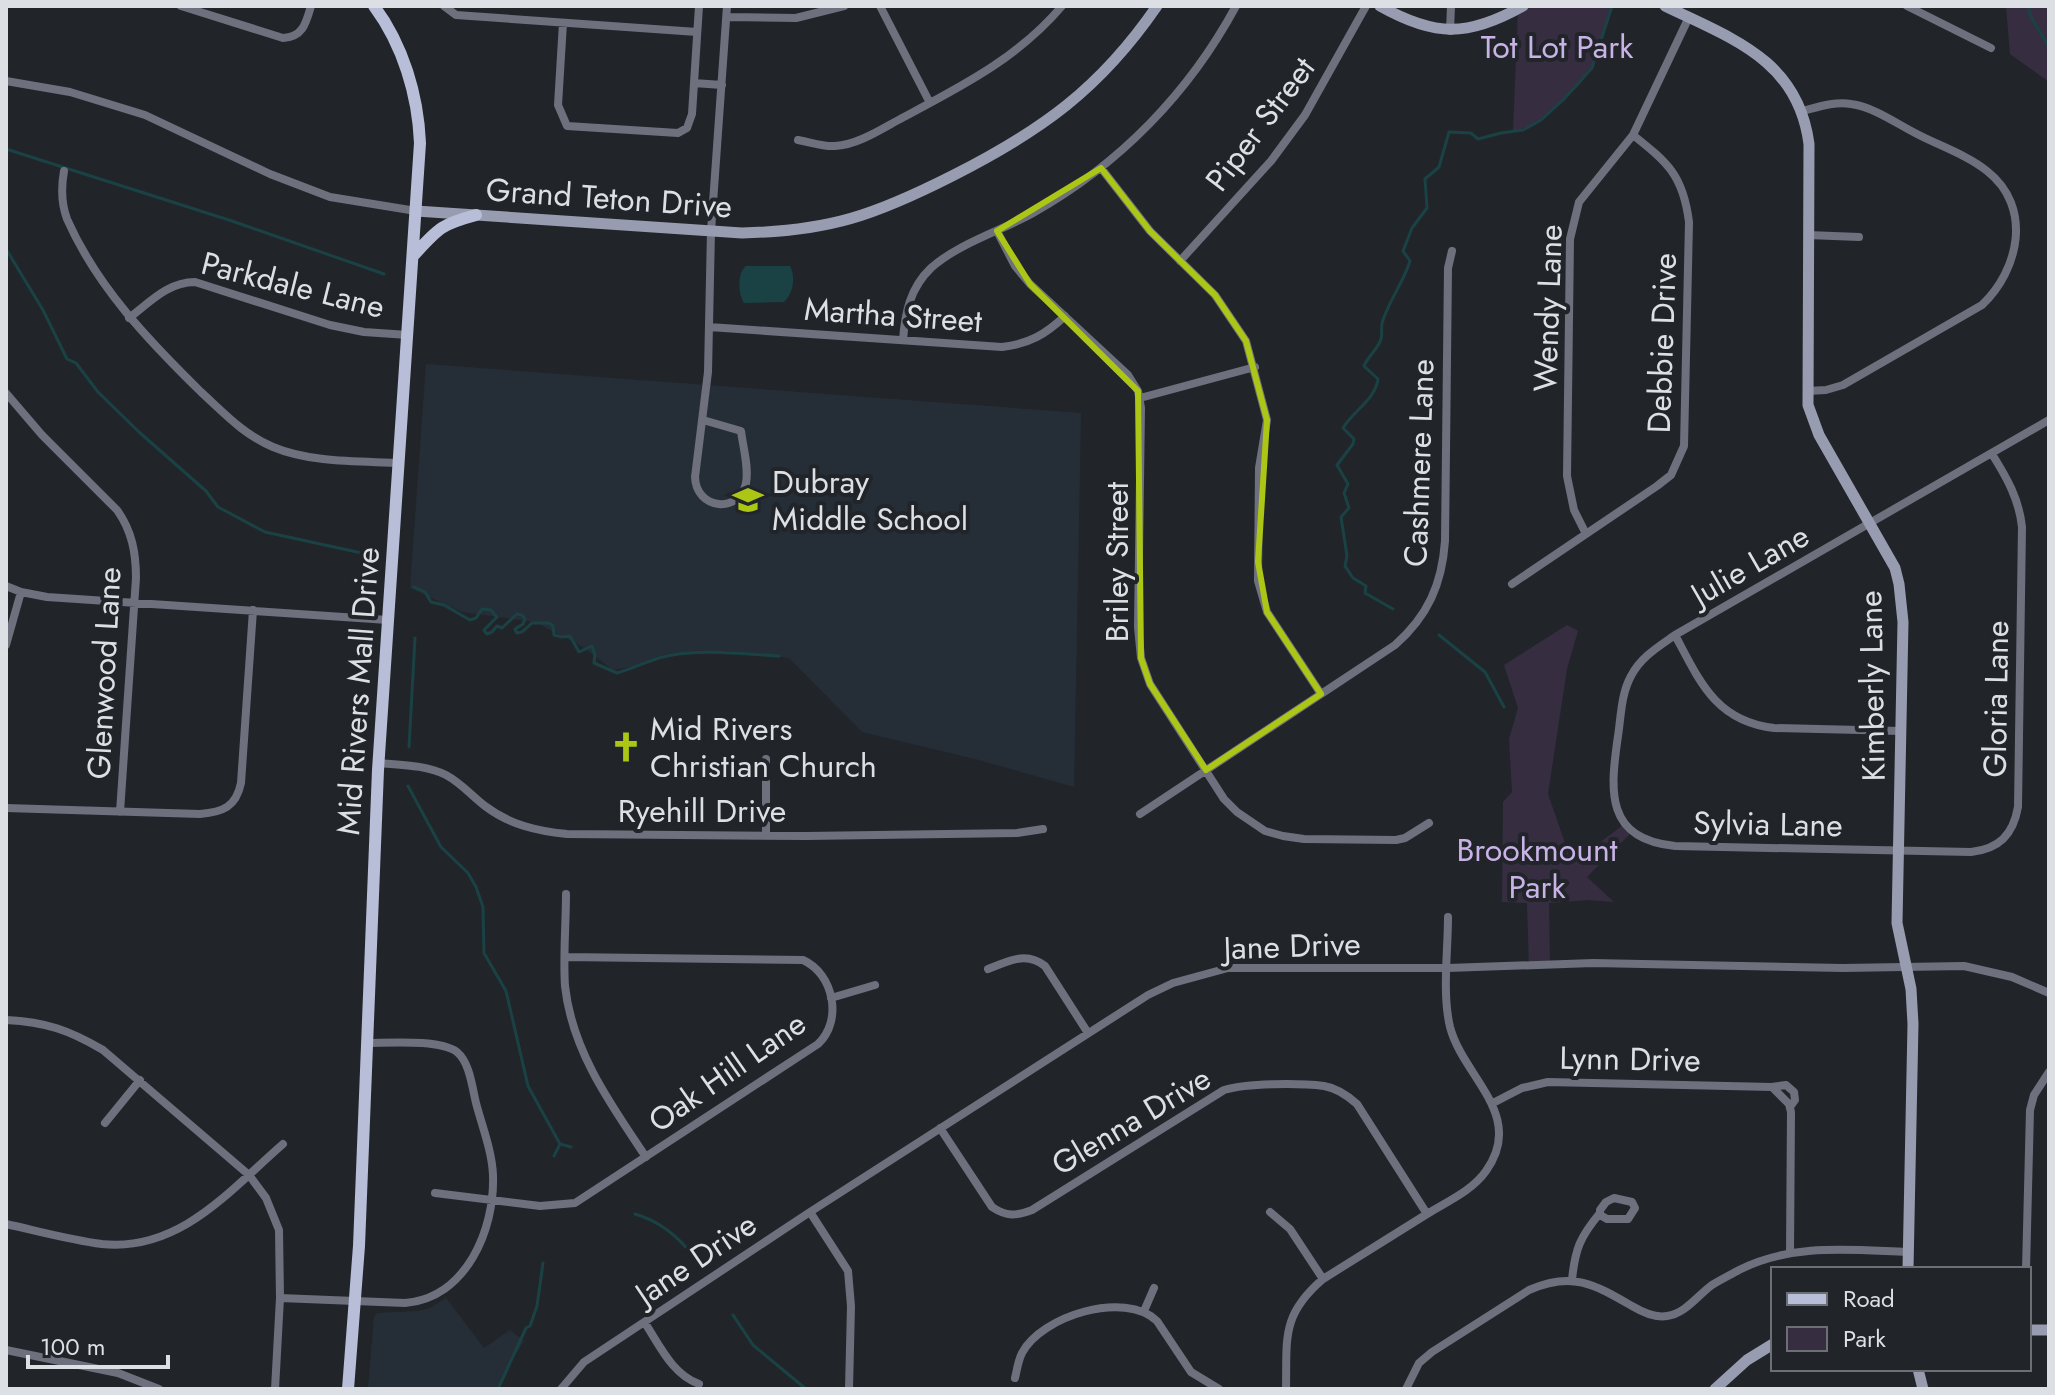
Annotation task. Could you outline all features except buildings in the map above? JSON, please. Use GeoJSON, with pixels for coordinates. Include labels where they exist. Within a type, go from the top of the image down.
{"type":"FeatureCollection","features":[{"type":"Feature","properties":{"kind":"main road","name":"Mid Rivers Mall Drive"},"geometry":{"type":"LineString","coordinates":[[348,1389],[356,1301],[379,763],[420,143],[416,106],[401,57],[374,6]]}},
{"type":"Feature","properties":{"kind":"main road"},"geometry":{"type":"LineString","coordinates":[[413,256],[448,222],[476,215]]}},
{"type":"Feature","properties":{"kind":"street"},"geometry":{"type":"LineString","coordinates":[[181,6],[283,38],[293,38],[301,31],[311,6]]}},
{"type":"Feature","properties":{"kind":"street"},"geometry":{"type":"LineString","coordinates":[[444,6],[456,15],[697,32]]}},
{"type":"Feature","properties":{"kind":"street"},"geometry":{"type":"LineString","coordinates":[[563,23],[558,105],[567,126],[678,133],[687,128],[692,114],[699,6]]}},
{"type":"Feature","properties":{"kind":"street"},"geometry":{"type":"LineString","coordinates":[[703,420],[741,431],[746,484],[735,500],[716,504],[701,497],[695,483],[709,360],[711,231],[727,6]]}},
{"type":"Feature","properties":{"kind":"street"},"geometry":{"type":"LineString","coordinates":[[727,17],[776,19],[841,6]]}},
{"type":"Feature","properties":{"kind":"street"},"geometry":{"type":"LineString","coordinates":[[880,6],[930,103]]}},
{"type":"Feature","properties":{"kind":"street"},"geometry":{"type":"LineString","coordinates":[[798,140],[826,146],[842,145],[877,132],[1000,64],[1037,34],[1062,6]]}},
{"type":"Feature","properties":{"kind":"street","name":"Grand Teton Drive"},"geometry":{"type":"LineString","coordinates":[[6,81],[70,92],[145,115],[270,174],[330,197],[416,211],[711,231],[781,232],[860,218],[895,204],[1018,141],[1067,107],[1115,62],[1157,6]]}},
{"type":"Feature","properties":{"kind":"street"},"geometry":{"type":"LineString","coordinates":[[903,340],[905,314],[922,278],[942,261],[1033,213],[1101,168],[1132,142],[1181,90],[1236,6]]}},
{"type":"Feature","properties":{"kind":"street","name":"Piper Street"},"geometry":{"type":"LineString","coordinates":[[1180,261],[1271,161],[1305,115],[1366,6]]}},
{"type":"Feature","properties":{"kind":"street"},"geometry":{"type":"LineString","coordinates":[[1380,6],[1417,24],[1450,31],[1491,23],[1523,6]]}},
{"type":"Feature","properties":{"kind":"street"},"geometry":{"type":"LineString","coordinates":[[1450,31],[1451,6]]}},
{"type":"Feature","properties":{"kind":"street","name":"Kimberly Lane"},"geometry":{"type":"LineString","coordinates":[[1665,6],[1762,57],[1786,81],[1803,111],[1809,144],[1807,391],[1811,419],[1895,568],[1901,593],[1897,923],[1911,989],[1913,1024],[1908,1267]]}},
{"type":"Feature","properties":{"kind":"street"},"geometry":{"type":"LineString","coordinates":[[1907,6],[1991,48]]}},
{"type":"Feature","properties":{"kind":"street","name":"Wendy Lane"},"geometry":{"type":"LineString","coordinates":[[1586,534],[1574,510],[1567,476],[1570,239],[1579,202],[1633,135],[1689,17]]}},
{"type":"Feature","properties":{"kind":"street"},"geometry":{"type":"LineString","coordinates":[[694,83],[722,85]]}},
{"type":"Feature","properties":{"kind":"street"},"geometry":{"type":"LineString","coordinates":[[1803,111],[1836,103],[1862,106],[1968,159],[2000,183],[2017,231],[2010,267],[1995,292],[1982,305],[1843,385],[1807,391]]}},
{"type":"Feature","properties":{"kind":"street","name":"Debbie Drive"},"geometry":{"type":"LineString","coordinates":[[1512,584],[1646,494],[1671,475],[1678,462],[1686,431],[1687,201],[1673,170],[1633,135]]}},
{"type":"Feature","properties":{"kind":"street"},"geometry":{"type":"LineString","coordinates":[[1101,168],[1150,231],[1225,308],[1246,341],[1267,420],[1259,468],[1258,581],[1261,597],[1267,612],[1321,694]]}},
{"type":"Feature","properties":{"kind":"street"},"geometry":{"type":"LineString","coordinates":[[64,171],[61,198],[67,218],[90,261],[129,318],[244,432],[291,453],[400,463]]}},
{"type":"Feature","properties":{"kind":"street"},"geometry":{"type":"LineString","coordinates":[[997,231],[1015,266],[1030,284],[1128,375],[1140,398],[1255,367]]}},
{"type":"Feature","properties":{"kind":"street"},"geometry":{"type":"LineString","coordinates":[[1808,235],[1859,237]]}},
{"type":"Feature","properties":{"kind":"street","name":"Cashmere Lane"},"geometry":{"type":"LineString","coordinates":[[1140,814],[1372,661],[1412,631],[1427,609],[1443,566],[1445,541],[1448,268],[1452,251]]}},
{"type":"Feature","properties":{"kind":"street","name":"Parkdale Lane"},"geometry":{"type":"LineString","coordinates":[[129,318],[168,288],[183,282],[195,282],[330,325],[364,332],[408,335]]}},
{"type":"Feature","properties":{"kind":"street","name":"Martha Street"},"geometry":{"type":"LineString","coordinates":[[709,327],[1002,347],[1022,345],[1052,329],[1065,316]]}},
{"type":"Feature","properties":{"kind":"street","name":"Glenwood Lane"},"geometry":{"type":"LineString","coordinates":[[6,393],[126,523],[136,560],[120,812]]}},
{"type":"Feature","properties":{"kind":"street","name":"Briley Street"},"geometry":{"type":"LineString","coordinates":[[1140,398],[1138,627],[1141,658],[1150,684],[1224,799],[1265,831],[1304,839],[1396,840],[1429,823]]}},
{"type":"Feature","properties":{"kind":"street","name":"Julie Lane"},"geometry":{"type":"LineString","coordinates":[[1640,836],[1622,819],[1612,792],[1625,691],[1640,662],[1675,635],[2049,420]]}},
{"type":"Feature","properties":{"kind":"street","name":"Gloria Lane"},"geometry":{"type":"LineString","coordinates":[[1898,851],[1986,850],[1999,844],[2015,822],[2018,807],[2022,527],[2020,506],[1992,454]]}},
{"type":"Feature","properties":{"kind":"street"},"geometry":{"type":"LineString","coordinates":[[6,586],[47,597],[388,620]]}},
{"type":"Feature","properties":{"kind":"street"},"geometry":{"type":"LineString","coordinates":[[6,645],[21,592]]}},
{"type":"Feature","properties":{"kind":"street"},"geometry":{"type":"LineString","coordinates":[[6,808],[200,814],[224,811],[235,802],[241,783],[253,610]]}},
{"type":"Feature","properties":{"kind":"street"},"geometry":{"type":"LineString","coordinates":[[1675,635],[1708,694],[1735,718],[1774,728],[1900,731]]}},
{"type":"Feature","properties":{"kind":"street"},"geometry":{"type":"LineString","coordinates":[[766,759],[766,836]]}},
{"type":"Feature","properties":{"kind":"street","name":"Ryehill Drive"},"geometry":{"type":"LineString","coordinates":[[379,763],[418,767],[448,776],[495,813],[532,829],[579,835],[1017,833],[1043,829]]}},
{"type":"Feature","properties":{"kind":"street","name":"Sylvia Lane"},"geometry":{"type":"LineString","coordinates":[[1640,836],[1654,843],[1675,846],[1898,851]]}},
{"type":"Feature","properties":{"kind":"street"},"geometry":{"type":"LineString","coordinates":[[566,894],[565,986],[580,1044],[607,1099],[646,1157]]}},
{"type":"Feature","properties":{"kind":"street"},"geometry":{"type":"LineString","coordinates":[[1286,1389],[1289,1323],[1299,1301],[1323,1279],[1464,1191],[1486,1171],[1498,1142],[1493,1103],[1462,1056],[1451,1030],[1448,1014],[1448,917]]}},
{"type":"Feature","properties":{"kind":"street","name":"Oak Hill Lane"},"geometry":{"type":"LineString","coordinates":[[435,1193],[540,1206],[575,1203],[818,1044],[833,1022],[831,998],[817,969],[803,960],[565,957]]}},
{"type":"Feature","properties":{"kind":"street"},"geometry":{"type":"LineString","coordinates":[[988,969],[1015,959],[1036,959],[1045,966],[1088,1033]]}},
{"type":"Feature","properties":{"kind":"street","name":"Jane Drive"},"geometry":{"type":"LineString","coordinates":[[561,1389],[584,1362],[810,1212],[1148,995],[1173,983],[1228,968],[1448,968],[1593,963],[1843,968],[1948,965],[1978,968],[2012,977],[2049,993]]}},
{"type":"Feature","properties":{"kind":"street"},"geometry":{"type":"LineString","coordinates":[[831,998],[875,985]]}},
{"type":"Feature","properties":{"kind":"street"},"geometry":{"type":"LineString","coordinates":[[6,1020],[46,1023],[103,1050],[249,1175],[266,1198],[279,1230],[280,1298],[275,1389]]}},
{"type":"Feature","properties":{"kind":"street"},"geometry":{"type":"LineString","coordinates":[[280,1298],[422,1301],[454,1284],[482,1239],[492,1200],[492,1165],[463,1059],[447,1047],[366,1043]]}},
{"type":"Feature","properties":{"kind":"street"},"geometry":{"type":"LineString","coordinates":[[2026,1267],[2030,1110],[2034,1095],[2049,1072]]}},
{"type":"Feature","properties":{"kind":"street"},"geometry":{"type":"LineString","coordinates":[[105,1123],[140,1080]]}},
{"type":"Feature","properties":{"kind":"street","name":"Lynn Drive"},"geometry":{"type":"LineString","coordinates":[[1493,1103],[1522,1088],[1548,1082],[1772,1087],[1790,1107],[1790,1252]]}},
{"type":"Feature","properties":{"kind":"street","name":"Glenna Drive"},"geometry":{"type":"LineString","coordinates":[[940,1128],[992,1207],[1004,1215],[1019,1215],[1032,1210],[1224,1090],[1245,1086],[1325,1086],[1348,1096],[1357,1104],[1427,1214]]}},
{"type":"Feature","properties":{"kind":"street"},"geometry":{"type":"LineString","coordinates":[[6,1224],[103,1244],[147,1242],[188,1226],[283,1144]]}},
{"type":"Feature","properties":{"kind":"street"},"geometry":{"type":"LineString","coordinates":[[810,1212],[848,1271],[851,1306],[849,1389]]}},
{"type":"Feature","properties":{"kind":"street"},"geometry":{"type":"LineString","coordinates":[[1270,1212],[1290,1229],[1323,1279]]}},
{"type":"Feature","properties":{"kind":"street"},"geometry":{"type":"LineString","coordinates":[[1572,1280],[1574,1256],[1582,1235],[1600,1213]]}},
{"type":"Feature","properties":{"kind":"street"},"geometry":{"type":"LineString","coordinates":[[1406,1389],[1419,1363],[1432,1352],[1529,1290],[1560,1280],[1602,1288],[1642,1311],[1667,1317],[1679,1312],[1713,1285],[1740,1269],[1790,1252],[1907,1252]]}},
{"type":"Feature","properties":{"kind":"street"},"geometry":{"type":"LineString","coordinates":[[1144,1311],[1154,1288]]}},
{"type":"Feature","properties":{"kind":"street"},"geometry":{"type":"LineString","coordinates":[[1015,1378],[1022,1352],[1060,1322],[1099,1308],[1133,1308],[1151,1315],[1191,1372],[1219,1389]]}},
{"type":"Feature","properties":{"kind":"street"},"geometry":{"type":"LineString","coordinates":[[645,1323],[672,1366],[684,1379],[699,1384]]}},
{"type":"Feature","properties":{"kind":"street"},"geometry":{"type":"LineString","coordinates":[[1715,1389],[1737,1367],[1771,1345]]}},
{"type":"Feature","properties":{"kind":"street"},"geometry":{"type":"LineString","coordinates":[[6,1350],[118,1373],[159,1389]]}},
{"type":"Feature","properties":{"kind":"highlighted area"},"geometry":{"type":"Polygon","coordinates":[[[1101,168],[1150,231],[1215,295],[1246,341],[1267,420],[1258,562],[1267,612],[1321,694],[1206,770],[1150,684],[1141,658],[1138,391],[1030,284],[997,231],[1101,168]]]}},
{"type":"Feature","properties":{"kind":"shaded area","name":"Dubray Middle School"},"geometry":{"type":"Polygon","coordinates":[[[426,364],[1081,413],[1074,787],[862,732],[789,658],[729,651],[666,654],[636,666],[613,670],[583,647],[535,622],[462,612],[410,588],[426,364]]]}},
{"type":"Feature","properties":{"kind":"shaded area"},"geometry":{"type":"Polygon","coordinates":[[[446,1298],[484,1348],[510,1330],[524,1341],[505,1371],[498,1389],[368,1389],[374,1317],[377,1313],[418,1311],[446,1298]]]}},
{"type":"Feature","properties":{"kind":"green space","name":"Tot Lot Park"},"geometry":{"type":"Polygon","coordinates":[[[1523,6],[1612,6],[1588,74],[1546,115],[1513,131],[1518,9],[1523,6]]]}},
{"type":"Feature","properties":{"kind":"green space"},"geometry":{"type":"Polygon","coordinates":[[[2006,6],[2049,6],[2049,82],[2010,54],[2006,6]]]}},
{"type":"Feature","properties":{"kind":"green space","name":"Brookmount Park"},"geometry":{"type":"Polygon","coordinates":[[[1567,625],[1578,631],[1567,669],[1548,794],[1572,863],[1626,823],[1633,831],[1587,877],[1614,902],[1549,903],[1550,964],[1529,966],[1527,903],[1502,902],[1503,802],[1512,792],[1509,739],[1518,708],[1504,665],[1567,625]]]}},
{"type":"Feature","properties":{"kind":"water"},"geometry":{"type":"Polygon","coordinates":[[[746,266],[790,266],[793,285],[784,302],[744,303],[739,284],[746,266]]]}},
{"type":"Feature","properties":{"kind":"waterway"},"geometry":{"type":"LineString","coordinates":[[1393,609],[1365,593],[1366,586],[1353,578],[1345,566],[1347,556],[1341,517],[1349,508],[1344,493],[1348,484],[1337,465],[1354,439],[1343,428],[1369,399],[1376,386],[1378,379],[1364,366],[1380,343],[1382,322],[1410,261],[1403,251],[1412,228],[1427,208],[1425,179],[1439,167],[1449,132],[1471,133],[1478,139],[1523,130],[1541,120],[1563,100],[1592,68],[1612,6]]}},
{"type":"Feature","properties":{"kind":"waterway"},"geometry":{"type":"LineString","coordinates":[[2028,6],[2049,47]]}},
{"type":"Feature","properties":{"kind":"waterway"},"geometry":{"type":"LineString","coordinates":[[6,149],[232,221],[384,274]]}},
{"type":"Feature","properties":{"kind":"waterway"},"geometry":{"type":"LineString","coordinates":[[6,249],[43,310],[67,359],[76,363],[98,392],[206,491],[218,507],[265,532],[371,555]]}},
{"type":"Feature","properties":{"kind":"waterway"},"geometry":{"type":"LineString","coordinates":[[414,587],[425,592],[431,602],[444,605],[470,620],[476,618],[482,609],[491,610],[497,617],[484,630],[487,634],[497,626],[502,628],[517,614],[525,619],[515,629],[517,633],[532,623],[549,623],[553,626],[554,635],[570,636],[579,652],[592,646],[594,663],[617,673],[658,658],[685,653],[779,656]]}},
{"type":"Feature","properties":{"kind":"waterway"},"geometry":{"type":"LineString","coordinates":[[1439,635],[1485,672],[1504,707]]}},
{"type":"Feature","properties":{"kind":"waterway"},"geometry":{"type":"LineString","coordinates":[[409,747],[415,638]]}},
{"type":"Feature","properties":{"kind":"waterway"},"geometry":{"type":"LineString","coordinates":[[408,786],[441,847],[468,873],[476,887],[483,907],[484,953],[506,991],[528,1086],[560,1144],[571,1147]]}},
{"type":"Feature","properties":{"kind":"waterway"},"geometry":{"type":"LineString","coordinates":[[554,1156],[560,1144]]}},
{"type":"Feature","properties":{"kind":"waterway"},"geometry":{"type":"LineString","coordinates":[[635,1214],[667,1230],[693,1256]]}},
{"type":"Feature","properties":{"kind":"waterway"},"geometry":{"type":"LineString","coordinates":[[498,1389],[526,1328],[530,1326],[537,1306],[543,1263]]}},
{"type":"Feature","properties":{"kind":"waterway"},"geometry":{"type":"LineString","coordinates":[[733,1315],[753,1345],[806,1389]]}},
{"type":"Feature","properties":{"kind":"place","name":"Dubray Middle School"},"geometry":{"type":"Point","coordinates":[748,500]}},
{"type":"Feature","properties":{"kind":"place","name":"Mid Rivers Christian Church"},"geometry":{"type":"Point","coordinates":[626,747]}}]}
